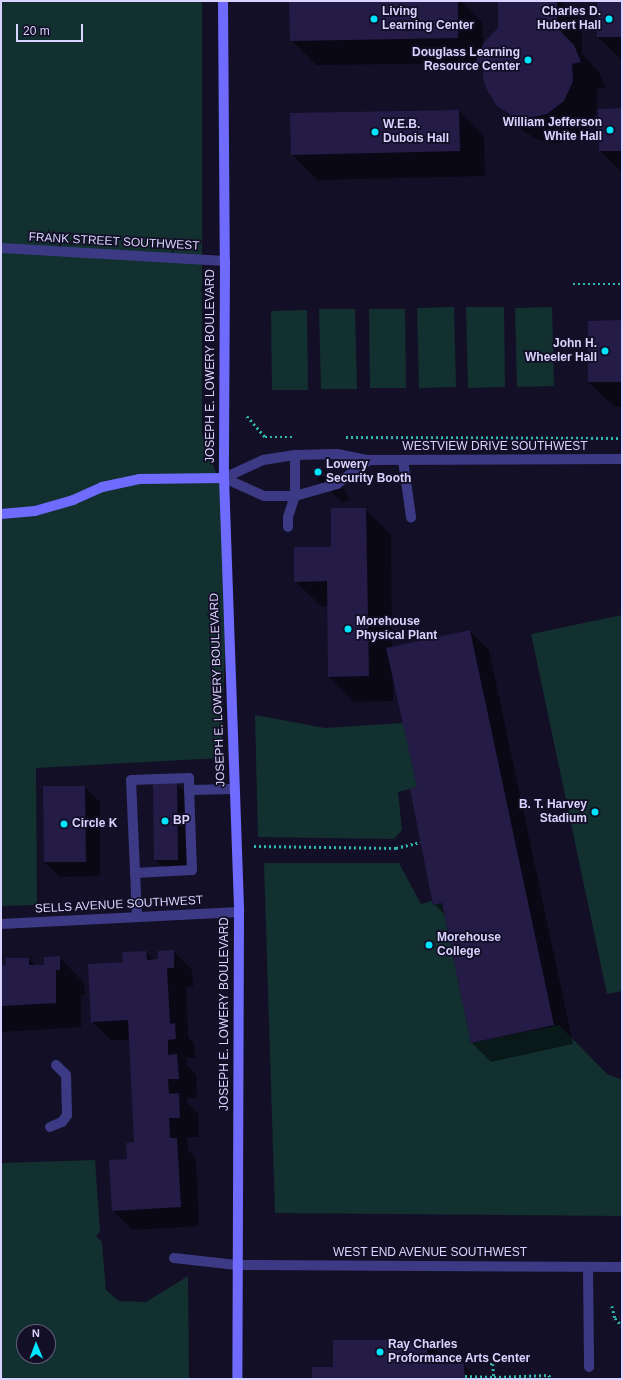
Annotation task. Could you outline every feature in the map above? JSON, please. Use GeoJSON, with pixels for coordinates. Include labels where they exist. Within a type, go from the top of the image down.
{"type":"FeatureCollection","features":[{"type":"Feature","properties":{"kind":"main road","name":"JOSEPH E. LOWERY BOULEVARD"},"geometry":{"type":"LineString","coordinates":[[223,1],[225,261],[224,478],[239,912],[237,1379]]}},
{"type":"Feature","properties":{"kind":"main road","name":"WESTVIEW DRIVE SOUTHWEST"},"geometry":{"type":"LineString","coordinates":[[1,514],[35,511],[74,500],[102,487],[139,479],[224,478]]}},
{"type":"Feature","properties":{"kind":"street","name":"FRANK STREET SOUTHWEST"},"geometry":{"type":"LineString","coordinates":[[1,248],[225,261]]}},
{"type":"Feature","properties":{"kind":"street","name":"WESTVIEW DRIVE SOUTHWEST"},"geometry":{"type":"LineString","coordinates":[[224,478],[262,460],[295,455],[337,454],[369,460],[622,459]]}},
{"type":"Feature","properties":{"kind":"street"},"geometry":{"type":"LineString","coordinates":[[288,527],[288,517],[295,496],[295,455]]}},
{"type":"Feature","properties":{"kind":"street","name":"WESTVIEW DRIVE SOUTHWEST"},"geometry":{"type":"LineString","coordinates":[[224,478],[264,496],[295,496],[337,484],[369,460]]}},
{"type":"Feature","properties":{"kind":"street"},"geometry":{"type":"LineString","coordinates":[[403,460],[411,517]]}},
{"type":"Feature","properties":{"kind":"street"},"geometry":{"type":"LineString","coordinates":[[135,873],[192,870],[189,778],[130,780],[137,917]]}},
{"type":"Feature","properties":{"kind":"street"},"geometry":{"type":"LineString","coordinates":[[189,790],[235,790]]}},
{"type":"Feature","properties":{"kind":"street","name":"SELLS AVENUE SOUTHWEST"},"geometry":{"type":"LineString","coordinates":[[1,924],[239,912]]}},
{"type":"Feature","properties":{"kind":"street"},"geometry":{"type":"LineString","coordinates":[[50,1127],[62,1122],[68,1115],[66,1074],[56,1065]]}},
{"type":"Feature","properties":{"kind":"street","name":"WEST END AVENUE SOUTHWEST"},"geometry":{"type":"LineString","coordinates":[[174,1258],[237,1265],[622,1268]]}},
{"type":"Feature","properties":{"kind":"street"},"geometry":{"type":"LineString","coordinates":[[588,1267],[589,1367]]}},
{"type":"Feature","properties":{"kind":"path"},"geometry":{"type":"LineString","coordinates":[[573,284],[622,284]]}},
{"type":"Feature","properties":{"kind":"path"},"geometry":{"type":"LineString","coordinates":[[247,416],[265,437],[296,437]]}},
{"type":"Feature","properties":{"kind":"path"},"geometry":{"type":"LineString","coordinates":[[344,437],[622,438]]}},
{"type":"Feature","properties":{"kind":"path"},"geometry":{"type":"LineString","coordinates":[[254,846],[396,848],[420,842]]}},
{"type":"Feature","properties":{"kind":"path"},"geometry":{"type":"LineString","coordinates":[[612,1306],[615,1318],[622,1326]]}},
{"type":"Feature","properties":{"kind":"path"},"geometry":{"type":"LineString","coordinates":[[490,1364],[493,1364],[494,1377]]}},
{"type":"Feature","properties":{"kind":"path"},"geometry":{"type":"LineString","coordinates":[[465,1376],[549,1378]]}},
{"type":"Feature","properties":{"kind":"green space"},"geometry":{"type":"Polygon","coordinates":[[[1,1],[202,1],[202,434],[230,512],[221,758],[36,768],[37,905],[1,906],[1,1]]]}},
{"type":"Feature","properties":{"kind":"green space"},"geometry":{"type":"Polygon","coordinates":[[[454,307],[456,387],[419,388],[417,308],[454,307]]]}},
{"type":"Feature","properties":{"kind":"green space"},"geometry":{"type":"Polygon","coordinates":[[[466,307],[504,307],[505,387],[468,388],[466,307]]]}},
{"type":"Feature","properties":{"kind":"green space"},"geometry":{"type":"Polygon","coordinates":[[[552,307],[554,386],[517,387],[515,308],[552,307]]]}},
{"type":"Feature","properties":{"kind":"green space"},"geometry":{"type":"Polygon","coordinates":[[[319,309],[355,309],[357,389],[321,389],[319,309]]]}},
{"type":"Feature","properties":{"kind":"green space"},"geometry":{"type":"Polygon","coordinates":[[[369,309],[405,309],[406,388],[370,388],[369,309]]]}},
{"type":"Feature","properties":{"kind":"green space"},"geometry":{"type":"Polygon","coordinates":[[[307,310],[308,390],[272,390],[271,311],[307,310]]]}},
{"type":"Feature","properties":{"kind":"green space","name":"B. T. Harvey Stadium"},"geometry":{"type":"Polygon","coordinates":[[[622,615],[622,991],[607,994],[531,634],[622,615]]]}},
{"type":"Feature","properties":{"kind":"green space"},"geometry":{"type":"Polygon","coordinates":[[[255,715],[325,728],[403,723],[417,787],[398,792],[402,830],[394,839],[258,837],[255,715]]]}},
{"type":"Feature","properties":{"kind":"green space"},"geometry":{"type":"Polygon","coordinates":[[[264,863],[399,863],[421,904],[432,901],[433,905],[442,903],[471,1043],[559,1025],[607,1074],[622,1080],[622,1216],[275,1213],[264,863]]]}},
{"type":"Feature","properties":{"kind":"green space"},"geometry":{"type":"Polygon","coordinates":[[[95,1160],[100,1231],[96,1236],[102,1242],[106,1290],[119,1301],[146,1302],[188,1276],[189,1379],[1,1379],[1,1163],[95,1160]]]}},
{"type":"Feature","properties":{"kind":"building","name":"Living Learning Center"},"geometry":{"type":"Polygon","coordinates":[[[289,1],[458,1],[458,38],[290,41],[289,1]]]}},
{"type":"Feature","properties":{"kind":"building","name":"Douglass Learning Resource Center"},"geometry":{"type":"Polygon","coordinates":[[[498,1],[557,1],[557,28],[574,45],[581,62],[572,64],[573,81],[564,101],[547,114],[527,118],[510,115],[496,105],[487,90],[483,78],[484,64],[475,63],[484,42],[498,28],[498,1]]]}},
{"type":"Feature","properties":{"kind":"building","name":"Charles D. Hubert Hall"},"geometry":{"type":"Polygon","coordinates":[[[597,1],[622,1],[622,37],[597,37],[597,1]]]}},
{"type":"Feature","properties":{"kind":"building","name":"William Jefferson White Hall"},"geometry":{"type":"Polygon","coordinates":[[[622,108],[622,151],[599,151],[598,109],[622,108]]]}},
{"type":"Feature","properties":{"kind":"building","name":"W.E.B. Dubois Hall"},"geometry":{"type":"Polygon","coordinates":[[[459,110],[460,151],[291,155],[290,113],[459,110]]]}},
{"type":"Feature","properties":{"kind":"building","name":"John H. Wheeler Hall"},"geometry":{"type":"Polygon","coordinates":[[[622,320],[622,382],[588,382],[588,321],[622,320]]]}},
{"type":"Feature","properties":{"kind":"building","name":"Lowery Security Booth"},"geometry":{"type":"Polygon","coordinates":[[[321,466],[325,475],[316,478],[312,469],[321,466]]]}},
{"type":"Feature","properties":{"kind":"building","name":"Morehouse Physical Plant"},"geometry":{"type":"Polygon","coordinates":[[[331,508],[366,508],[369,676],[328,677],[327,581],[294,582],[294,547],[331,547],[331,508]]]}},
{"type":"Feature","properties":{"kind":"building"},"geometry":{"type":"Polygon","coordinates":[[[470,630],[554,1025],[471,1043],[442,903],[433,905],[410,789],[417,787],[386,648],[470,630]]]}},
{"type":"Feature","properties":{"kind":"building","name":"BP"},"geometry":{"type":"Polygon","coordinates":[[[153,783],[177,783],[178,860],[154,860],[153,783]]]}},
{"type":"Feature","properties":{"kind":"building","name":"Circle K"},"geometry":{"type":"Polygon","coordinates":[[[43,786],[85,786],[86,862],[44,862],[43,786]]]}},
{"type":"Feature","properties":{"kind":"building"},"geometry":{"type":"Polygon","coordinates":[[[174,950],[174,968],[167,968],[170,1024],[175,1023],[176,1039],[168,1040],[168,1055],[177,1054],[179,1079],[168,1079],[169,1094],[179,1093],[180,1118],[169,1118],[170,1138],[177,1138],[181,1207],[112,1211],[109,1160],[127,1159],[126,1143],[134,1142],[128,1020],[91,1022],[88,964],[123,962],[122,952],[146,951],[147,960],[158,959],[158,951],[174,950]]]}},
{"type":"Feature","properties":{"kind":"building"},"geometry":{"type":"Polygon","coordinates":[[[60,956],[60,970],[56,970],[56,1003],[1,1006],[1,966],[6,965],[5,958],[29,958],[29,965],[44,965],[44,957],[60,956]]]}},
{"type":"Feature","properties":{"kind":"building","name":"Ray Charles Proformance Arts Center"},"geometry":{"type":"Polygon","coordinates":[[[333,1340],[427,1340],[427,1364],[464,1364],[465,1379],[312,1379],[312,1367],[333,1367],[333,1340]]]}},
{"type":"Feature","properties":{"kind":"place","name":"Living Learning Center"},"geometry":{"type":"Point","coordinates":[374,19]}},
{"type":"Feature","properties":{"kind":"place","name":"Charles D. Hubert Hall"},"geometry":{"type":"Point","coordinates":[609,19]}},
{"type":"Feature","properties":{"kind":"place","name":"Douglass Learning Resource Center"},"geometry":{"type":"Point","coordinates":[528,60]}},
{"type":"Feature","properties":{"kind":"place","name":"William Jefferson White Hall"},"geometry":{"type":"Point","coordinates":[610,130]}},
{"type":"Feature","properties":{"kind":"place","name":"W.E.B. Dubois Hall"},"geometry":{"type":"Point","coordinates":[375,132]}},
{"type":"Feature","properties":{"kind":"place","name":"John H. Wheeler Hall"},"geometry":{"type":"Point","coordinates":[605,351]}},
{"type":"Feature","properties":{"kind":"place","name":"Lowery Security Booth"},"geometry":{"type":"Point","coordinates":[318,472]}},
{"type":"Feature","properties":{"kind":"place","name":"Morehouse Physical Plant"},"geometry":{"type":"Point","coordinates":[348,629]}},
{"type":"Feature","properties":{"kind":"place","name":"B. T. Harvey Stadium"},"geometry":{"type":"Point","coordinates":[595,812]}},
{"type":"Feature","properties":{"kind":"place","name":"BP"},"geometry":{"type":"Point","coordinates":[165,821]}},
{"type":"Feature","properties":{"kind":"place","name":"Circle K"},"geometry":{"type":"Point","coordinates":[64,824]}},
{"type":"Feature","properties":{"kind":"place","name":"Morehouse College"},"geometry":{"type":"Point","coordinates":[429,945]}},
{"type":"Feature","properties":{"kind":"place","name":"Ray Charles Proformance Arts Center"},"geometry":{"type":"Point","coordinates":[380,1352]}}]}
